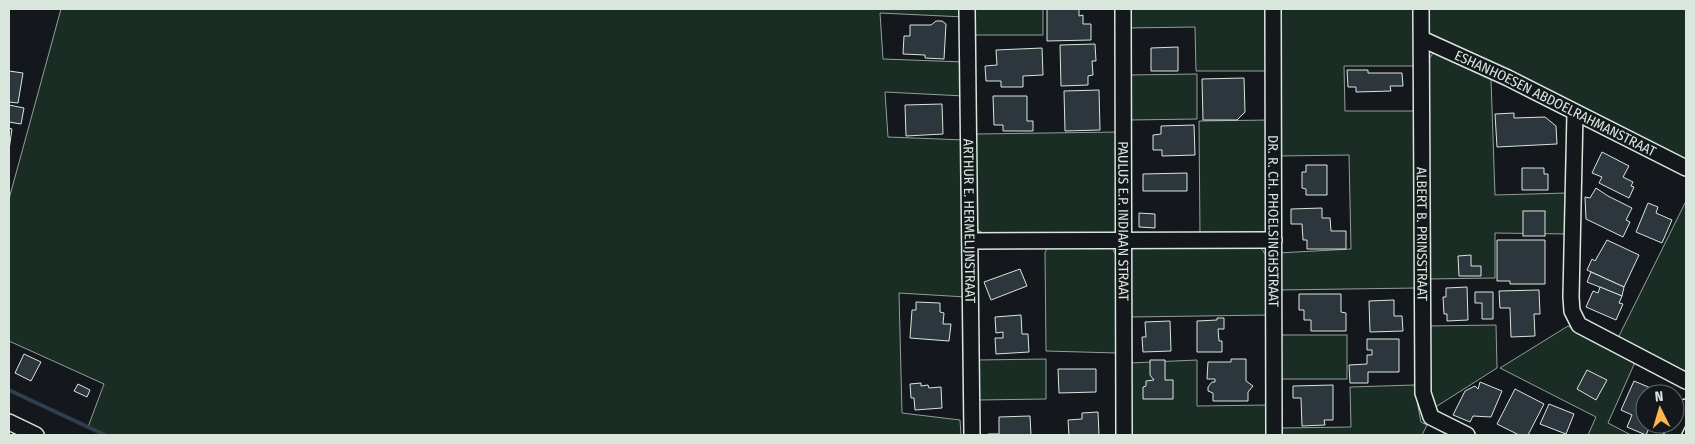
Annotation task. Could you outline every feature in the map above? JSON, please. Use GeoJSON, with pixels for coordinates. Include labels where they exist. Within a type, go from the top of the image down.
{"type":"FeatureCollection","features":[{"type":"Feature","properties":{"kind":"street","name":"ARTHUR E. HERMELIJNSTRAAT"},"geometry":{"type":"LineString","coordinates":[[967,9],[972,435]]}},
{"type":"Feature","properties":{"kind":"street","name":"PAULUS E.P. INDIAAN STRAAT"},"geometry":{"type":"LineString","coordinates":[[1123,9],[1124,435]]}},
{"type":"Feature","properties":{"kind":"street","name":"DR. R. CH. PHOELSINGHSTRAAT"},"geometry":{"type":"LineString","coordinates":[[1273,9],[1274,435]]}},
{"type":"Feature","properties":{"kind":"street","name":"ALBERT B. PRINSSTRAAT"},"geometry":{"type":"LineString","coordinates":[[1421,9],[1423,393],[1430,417],[1467,435]]}},
{"type":"Feature","properties":{"kind":"street","name":"ESHANHOESEN ABDOELRAHMANSTRAAT"},"geometry":{"type":"LineString","coordinates":[[1422,39],[1508,78],[1686,168]]}},
{"type":"Feature","properties":{"kind":"street"},"geometry":{"type":"LineString","coordinates":[[1576,113],[1572,311],[1579,325],[1686,381]]}},
{"type":"Feature","properties":{"kind":"street"},"geometry":{"type":"LineString","coordinates":[[970,241],[1274,240]]}},
{"type":"Feature","properties":{"kind":"street"},"geometry":{"type":"LineString","coordinates":[[1672,435],[1686,407]]}},
{"type":"Feature","properties":{"kind":"street"},"geometry":{"type":"LineString","coordinates":[[14,428],[36,435]]}},
{"type":"Feature","properties":{"kind":"green space"},"geometry":{"type":"Polygon","coordinates":[[[61,9],[964,9],[964,17],[880,13],[883,59],[965,62],[964,96],[885,92],[888,137],[965,140],[966,297],[899,293],[902,413],[960,420],[961,435],[105,435],[88,427],[104,384],[9,341],[9,199],[61,9]]]}},
{"type":"Feature","properties":{"kind":"green space"},"geometry":{"type":"Polygon","coordinates":[[[973,9],[1043,9],[1043,35],[973,35],[973,9]]]}},
{"type":"Feature","properties":{"kind":"green space"},"geometry":{"type":"Polygon","coordinates":[[[1128,9],[1267,9],[1267,71],[1196,71],[1195,27],[1127,28],[1128,9]]]}},
{"type":"Feature","properties":{"kind":"green space"},"geometry":{"type":"Polygon","coordinates":[[[1277,9],[1417,9],[1418,66],[1344,66],[1345,111],[1417,111],[1417,288],[1278,290],[1278,253],[1351,249],[1349,155],[1278,156],[1277,9]]]}},
{"type":"Feature","properties":{"kind":"green space"},"geometry":{"type":"Polygon","coordinates":[[[1426,9],[1686,9],[1686,163],[1427,34],[1426,9]]]}},
{"type":"Feature","properties":{"kind":"green space"},"geometry":{"type":"Polygon","coordinates":[[[1439,52],[1481,71],[1491,79],[1495,195],[1567,193],[1567,234],[1495,233],[1495,278],[1429,279],[1428,69],[1429,59],[1433,53],[1439,52]]]}},
{"type":"Feature","properties":{"kind":"green space"},"geometry":{"type":"Polygon","coordinates":[[[1197,74],[1197,119],[1129,120],[1129,75],[1197,74]]]}},
{"type":"Feature","properties":{"kind":"green space"},"geometry":{"type":"Polygon","coordinates":[[[1269,120],[1267,230],[1263,235],[1200,237],[1199,121],[1269,120]]]}},
{"type":"Feature","properties":{"kind":"green space"},"geometry":{"type":"Polygon","coordinates":[[[1118,132],[1117,227],[1114,233],[988,235],[979,231],[975,225],[976,134],[1118,132]]]}},
{"type":"Feature","properties":{"kind":"green space"},"geometry":{"type":"Polygon","coordinates":[[[1686,201],[1686,372],[1618,338],[1686,201]]]}},
{"type":"Feature","properties":{"kind":"green space"},"geometry":{"type":"Polygon","coordinates":[[[1105,245],[1112,248],[1116,255],[1117,353],[1046,351],[1045,252],[1049,246],[1105,245]]]}},
{"type":"Feature","properties":{"kind":"green space"},"geometry":{"type":"Polygon","coordinates":[[[1254,245],[1262,249],[1270,262],[1269,315],[1130,317],[1129,253],[1134,247],[1254,245]]]}},
{"type":"Feature","properties":{"kind":"green space"},"geometry":{"type":"Polygon","coordinates":[[[1496,325],[1497,368],[1434,408],[1429,401],[1428,326],[1496,325]]]}},
{"type":"Feature","properties":{"kind":"green space"},"geometry":{"type":"Polygon","coordinates":[[[1568,326],[1636,360],[1608,423],[1631,435],[1588,435],[1596,417],[1500,368],[1568,326]]]}},
{"type":"Feature","properties":{"kind":"green space"},"geometry":{"type":"Polygon","coordinates":[[[1278,335],[1347,335],[1347,379],[1278,379],[1278,335]]]}},
{"type":"Feature","properties":{"kind":"green space"},"geometry":{"type":"Polygon","coordinates":[[[1046,359],[1046,399],[978,400],[978,360],[1046,359]]]}},
{"type":"Feature","properties":{"kind":"green space"},"geometry":{"type":"Polygon","coordinates":[[[1197,360],[1197,406],[1268,405],[1268,435],[1130,435],[1130,363],[1197,360]]]}},
{"type":"Feature","properties":{"kind":"green space"},"geometry":{"type":"Polygon","coordinates":[[[1414,385],[1421,422],[1427,425],[1422,435],[1280,435],[1280,428],[1351,427],[1350,387],[1414,385]]]}},
{"type":"Feature","properties":{"kind":"building"},"geometry":{"type":"Polygon","coordinates":[[[1047,9],[1079,9],[1079,16],[1083,15],[1083,24],[1091,24],[1091,40],[1047,41],[1047,9]]]}},
{"type":"Feature","properties":{"kind":"building"},"geometry":{"type":"Polygon","coordinates":[[[936,21],[942,21],[946,24],[944,59],[925,58],[925,55],[903,54],[904,36],[910,36],[910,25],[931,25],[936,21]]]}},
{"type":"Feature","properties":{"kind":"building"},"geometry":{"type":"Polygon","coordinates":[[[1095,44],[1096,61],[1092,61],[1093,75],[1088,76],[1088,85],[1061,86],[1060,45],[1095,44]]]}},
{"type":"Feature","properties":{"kind":"building"},"geometry":{"type":"Polygon","coordinates":[[[1178,47],[1178,71],[1151,71],[1151,48],[1178,47]]]}},
{"type":"Feature","properties":{"kind":"building"},"geometry":{"type":"Polygon","coordinates":[[[1042,48],[1043,75],[1023,76],[1023,87],[1001,87],[1001,81],[986,81],[985,66],[997,65],[996,50],[1042,48]]]}},
{"type":"Feature","properties":{"kind":"building"},"geometry":{"type":"Polygon","coordinates":[[[1347,70],[1368,70],[1368,73],[1402,73],[1403,86],[1390,86],[1391,91],[1356,92],[1356,87],[1348,87],[1347,70]]]}},
{"type":"Feature","properties":{"kind":"building"},"geometry":{"type":"Polygon","coordinates":[[[9,71],[23,73],[18,103],[9,102],[9,71]]]}},
{"type":"Feature","properties":{"kind":"building"},"geometry":{"type":"Polygon","coordinates":[[[1244,78],[1245,112],[1237,120],[1203,120],[1202,79],[1244,78]]]}},
{"type":"Feature","properties":{"kind":"building"},"geometry":{"type":"Polygon","coordinates":[[[1099,90],[1100,130],[1065,131],[1064,91],[1099,90]]]}},
{"type":"Feature","properties":{"kind":"building"},"geometry":{"type":"Polygon","coordinates":[[[993,96],[1027,96],[1027,121],[1033,121],[1033,131],[1003,131],[1003,125],[994,125],[993,96]]]}},
{"type":"Feature","properties":{"kind":"building"},"geometry":{"type":"Polygon","coordinates":[[[942,104],[943,134],[906,136],[905,105],[942,104]]]}},
{"type":"Feature","properties":{"kind":"building"},"geometry":{"type":"Polygon","coordinates":[[[9,105],[24,108],[21,124],[9,122],[9,105]]]}},
{"type":"Feature","properties":{"kind":"building"},"geometry":{"type":"Polygon","coordinates":[[[1514,113],[1514,118],[1545,117],[1556,126],[1557,144],[1497,147],[1495,114],[1514,113]]]}},
{"type":"Feature","properties":{"kind":"building"},"geometry":{"type":"Polygon","coordinates":[[[1194,125],[1195,155],[1162,156],[1162,150],[1153,150],[1153,135],[1161,134],[1161,126],[1194,125]]]}},
{"type":"Feature","properties":{"kind":"building"},"geometry":{"type":"Polygon","coordinates":[[[9,128],[12,129],[9,150],[9,128]]]}},
{"type":"Feature","properties":{"kind":"building"},"geometry":{"type":"Polygon","coordinates":[[[1602,152],[1629,166],[1623,177],[1633,182],[1631,186],[1634,187],[1629,198],[1599,183],[1602,177],[1592,173],[1602,152]]]}},
{"type":"Feature","properties":{"kind":"building"},"geometry":{"type":"Polygon","coordinates":[[[1306,165],[1327,165],[1327,195],[1306,195],[1306,189],[1302,188],[1302,172],[1306,172],[1306,165]]]}},
{"type":"Feature","properties":{"kind":"building"},"geometry":{"type":"Polygon","coordinates":[[[1522,168],[1544,168],[1544,174],[1548,174],[1548,190],[1522,190],[1522,168]]]}},
{"type":"Feature","properties":{"kind":"building"},"geometry":{"type":"Polygon","coordinates":[[[1187,173],[1187,191],[1143,191],[1143,174],[1187,173]]]}},
{"type":"Feature","properties":{"kind":"building"},"geometry":{"type":"Polygon","coordinates":[[[1596,188],[1632,208],[1626,220],[1630,222],[1623,237],[1586,219],[1585,197],[1590,198],[1596,188]]]}},
{"type":"Feature","properties":{"kind":"building"},"geometry":{"type":"Polygon","coordinates":[[[1648,203],[1658,207],[1656,213],[1672,220],[1662,243],[1636,232],[1648,203]]]}},
{"type":"Feature","properties":{"kind":"building"},"geometry":{"type":"Polygon","coordinates":[[[1322,208],[1322,218],[1330,218],[1331,231],[1346,231],[1346,249],[1307,249],[1307,240],[1303,240],[1302,224],[1291,224],[1291,209],[1322,208]]]}},
{"type":"Feature","properties":{"kind":"building"},"geometry":{"type":"Polygon","coordinates":[[[1523,211],[1545,211],[1545,236],[1523,236],[1523,211]]]}},
{"type":"Feature","properties":{"kind":"building"},"geometry":{"type":"Polygon","coordinates":[[[1139,213],[1155,214],[1155,228],[1139,227],[1139,213]]]}},
{"type":"Feature","properties":{"kind":"building"},"geometry":{"type":"Polygon","coordinates":[[[1497,240],[1545,240],[1545,284],[1510,284],[1510,281],[1497,281],[1497,240]]]}},
{"type":"Feature","properties":{"kind":"building"},"geometry":{"type":"Polygon","coordinates":[[[1607,240],[1639,255],[1624,287],[1587,270],[1592,259],[1595,261],[1607,240]]]}},
{"type":"Feature","properties":{"kind":"building"},"geometry":{"type":"Polygon","coordinates":[[[1471,255],[1471,266],[1481,266],[1481,276],[1459,276],[1458,256],[1471,255]]]}},
{"type":"Feature","properties":{"kind":"building"},"geometry":{"type":"Polygon","coordinates":[[[1020,269],[1027,286],[991,300],[984,282],[1020,269]]]}},
{"type":"Feature","properties":{"kind":"building"},"geometry":{"type":"Polygon","coordinates":[[[1591,272],[1624,287],[1622,296],[1587,282],[1591,272]]]}},
{"type":"Feature","properties":{"kind":"building"},"geometry":{"type":"Polygon","coordinates":[[[1467,287],[1468,320],[1447,321],[1447,314],[1444,314],[1443,297],[1446,297],[1446,288],[1467,287]]]}},
{"type":"Feature","properties":{"kind":"building"},"geometry":{"type":"Polygon","coordinates":[[[1600,287],[1622,296],[1619,303],[1623,304],[1616,320],[1586,307],[1593,291],[1598,293],[1600,287]]]}},
{"type":"Feature","properties":{"kind":"building"},"geometry":{"type":"Polygon","coordinates":[[[1539,290],[1540,314],[1534,314],[1535,336],[1511,337],[1510,308],[1500,308],[1499,291],[1539,290]]]}},
{"type":"Feature","properties":{"kind":"building"},"geometry":{"type":"Polygon","coordinates":[[[1475,292],[1493,292],[1493,319],[1482,319],[1482,303],[1475,303],[1475,292]]]}},
{"type":"Feature","properties":{"kind":"building"},"geometry":{"type":"Polygon","coordinates":[[[1299,294],[1341,294],[1341,312],[1346,313],[1346,331],[1311,331],[1311,320],[1304,320],[1304,310],[1299,310],[1299,294]]]}},
{"type":"Feature","properties":{"kind":"building"},"geometry":{"type":"Polygon","coordinates":[[[1394,300],[1394,316],[1402,316],[1403,331],[1370,332],[1369,301],[1394,300]]]}},
{"type":"Feature","properties":{"kind":"building"},"geometry":{"type":"Polygon","coordinates":[[[916,302],[940,303],[940,312],[944,313],[943,324],[951,324],[949,341],[910,338],[912,310],[916,310],[916,302]]]}},
{"type":"Feature","properties":{"kind":"building"},"geometry":{"type":"Polygon","coordinates":[[[1021,315],[1022,334],[1028,334],[1029,352],[996,354],[995,338],[1003,338],[1003,332],[996,333],[995,317],[1021,315]]]}},
{"type":"Feature","properties":{"kind":"building"},"geometry":{"type":"Polygon","coordinates":[[[1217,318],[1224,318],[1224,329],[1218,329],[1219,341],[1222,341],[1222,352],[1197,352],[1197,321],[1217,320],[1217,318]]]}},
{"type":"Feature","properties":{"kind":"building"},"geometry":{"type":"Polygon","coordinates":[[[1170,321],[1171,351],[1143,352],[1142,337],[1146,337],[1145,322],[1170,321]]]}},
{"type":"Feature","properties":{"kind":"building"},"geometry":{"type":"Polygon","coordinates":[[[1367,339],[1399,339],[1399,372],[1368,372],[1368,383],[1350,383],[1349,365],[1367,364],[1367,355],[1372,355],[1372,350],[1367,350],[1367,339]]]}},
{"type":"Feature","properties":{"kind":"building"},"geometry":{"type":"Polygon","coordinates":[[[24,354],[41,362],[31,381],[15,373],[24,354]]]}},
{"type":"Feature","properties":{"kind":"building"},"geometry":{"type":"Polygon","coordinates":[[[1231,359],[1246,359],[1246,381],[1253,386],[1248,392],[1248,401],[1213,401],[1213,393],[1208,391],[1208,387],[1212,382],[1215,382],[1215,379],[1207,379],[1208,362],[1231,362],[1231,359]]]}},
{"type":"Feature","properties":{"kind":"building"},"geometry":{"type":"Polygon","coordinates":[[[1150,360],[1165,360],[1165,380],[1173,380],[1173,399],[1143,399],[1143,387],[1146,386],[1146,381],[1154,380],[1150,375],[1150,360]]]}},
{"type":"Feature","properties":{"kind":"building"},"geometry":{"type":"Polygon","coordinates":[[[1058,369],[1096,369],[1096,392],[1059,393],[1058,369]]]}},
{"type":"Feature","properties":{"kind":"building"},"geometry":{"type":"Polygon","coordinates":[[[1587,370],[1607,380],[1596,400],[1577,389],[1587,370]]]}},
{"type":"Feature","properties":{"kind":"building"},"geometry":{"type":"Polygon","coordinates":[[[1634,381],[1641,384],[1635,384],[1635,430],[1627,427],[1632,415],[1621,410],[1634,381]]]}},
{"type":"Feature","properties":{"kind":"building"},"geometry":{"type":"Polygon","coordinates":[[[1480,382],[1502,391],[1491,417],[1473,416],[1470,422],[1453,415],[1465,391],[1475,386],[1478,389],[1480,382]]]}},
{"type":"Feature","properties":{"kind":"building"},"geometry":{"type":"Polygon","coordinates":[[[921,383],[921,386],[928,385],[929,388],[941,387],[942,408],[915,410],[914,398],[911,398],[910,384],[921,383]]]}},
{"type":"Feature","properties":{"kind":"building"},"geometry":{"type":"Polygon","coordinates":[[[78,384],[90,390],[87,397],[74,391],[78,384]]]}},
{"type":"Feature","properties":{"kind":"building"},"geometry":{"type":"Polygon","coordinates":[[[1333,385],[1333,420],[1324,420],[1325,425],[1302,426],[1301,398],[1293,398],[1293,386],[1333,385]]]}},
{"type":"Feature","properties":{"kind":"building"},"geometry":{"type":"Polygon","coordinates":[[[1515,389],[1544,404],[1528,435],[1519,435],[1497,424],[1515,389]]]}},
{"type":"Feature","properties":{"kind":"building"},"geometry":{"type":"Polygon","coordinates":[[[1549,404],[1574,414],[1566,434],[1540,424],[1549,404]]]}},
{"type":"Feature","properties":{"kind":"building"},"geometry":{"type":"Polygon","coordinates":[[[1098,412],[1099,435],[1069,435],[1068,420],[1082,419],[1082,413],[1098,412]]]}},
{"type":"Feature","properties":{"kind":"building"},"geometry":{"type":"Polygon","coordinates":[[[1030,416],[1031,435],[988,435],[999,434],[999,417],[1030,416]]]}},
{"type":"Feature","properties":{"kind":"waterway"},"geometry":{"type":"LineString","coordinates":[[9,390],[105,435]]}}]}
